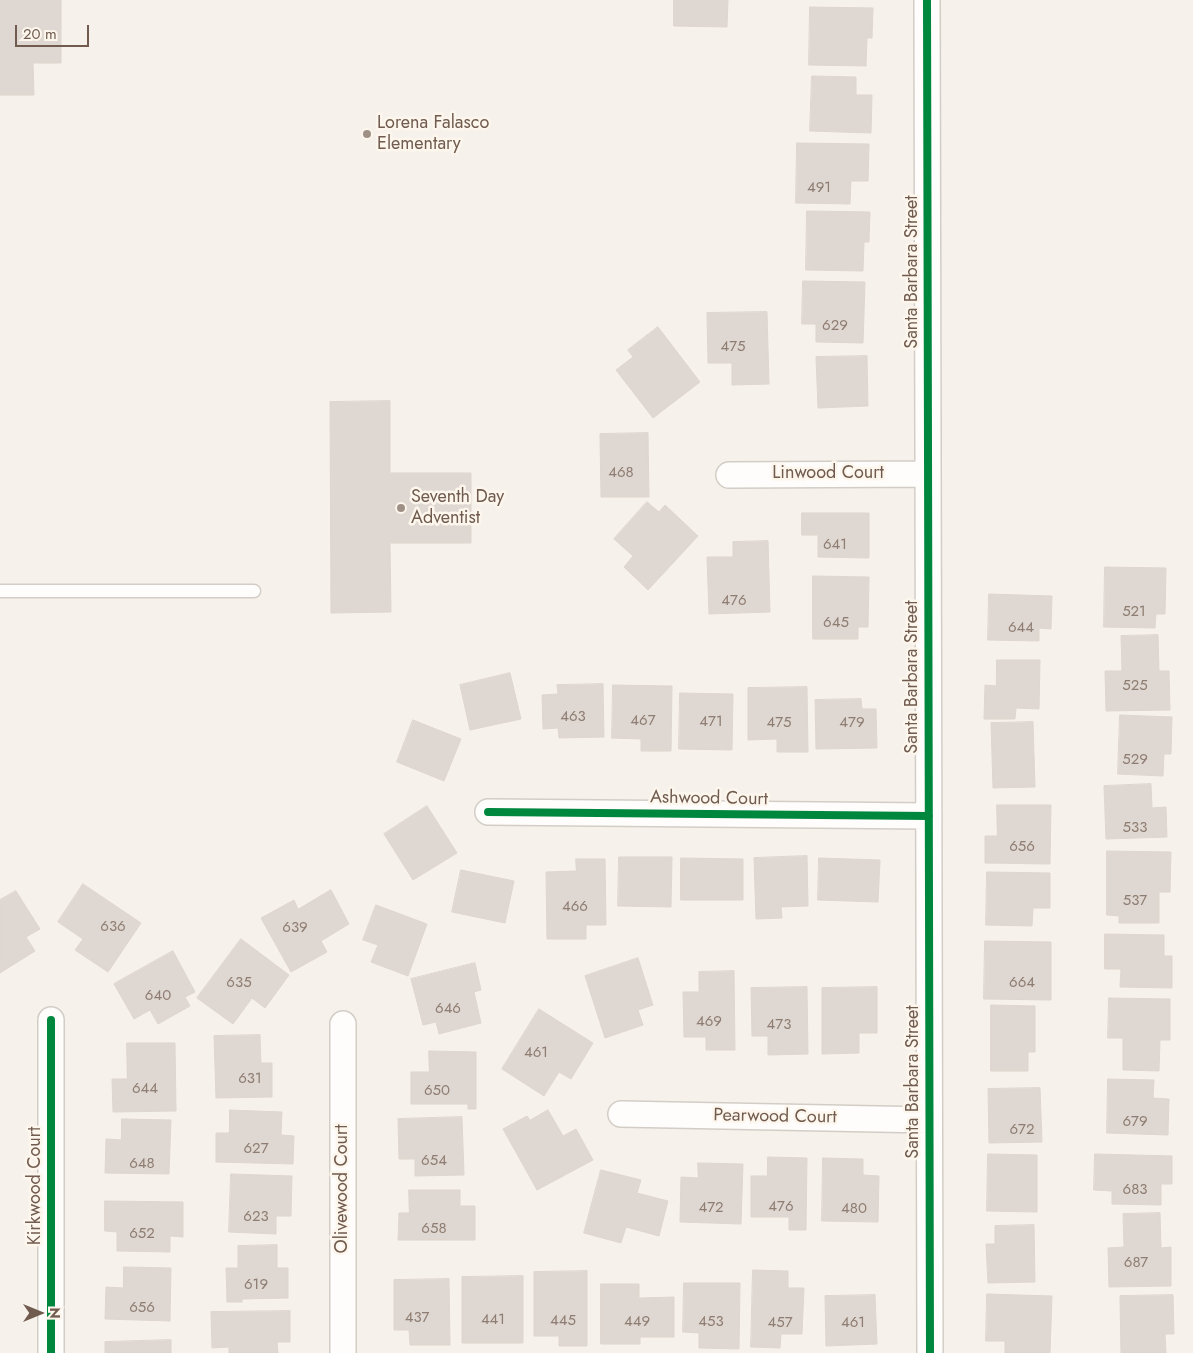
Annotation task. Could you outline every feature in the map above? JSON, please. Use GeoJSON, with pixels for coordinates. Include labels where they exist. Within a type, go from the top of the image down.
{"type":"FeatureCollection","features":[{"type":"Feature","properties":{"kind":"street","name":"Santa Barbara Street"},"geometry":{"type":"LineString","coordinates":[[927,0],[930,1353]]}},
{"type":"Feature","properties":{"kind":"street","name":"Linwood Court"},"geometry":{"type":"LineString","coordinates":[[729,475],[928,474]]}},
{"type":"Feature","properties":{"kind":"street","name":"Ashwood Court"},"geometry":{"type":"LineString","coordinates":[[488,812],[929,816]]}},
{"type":"Feature","properties":{"kind":"street","name":"Kirkwood Court"},"geometry":{"type":"LineString","coordinates":[[51,1020],[51,1353]]}},
{"type":"Feature","properties":{"kind":"street","name":"Olivewood Court"},"geometry":{"type":"LineString","coordinates":[[343,1024],[343,1353]]}},
{"type":"Feature","properties":{"kind":"street","name":"Pearwood Court"},"geometry":{"type":"LineString","coordinates":[[621,1114],[929,1120]]}},
{"type":"Feature","properties":{"kind":"lane"},"geometry":{"type":"LineString","coordinates":[[0,592],[254,591]]}},
{"type":"Feature","properties":{"kind":"building"},"geometry":{"type":"Polygon","coordinates":[[[0,0],[61,0],[61,63],[33,63],[34,95],[0,95],[0,0]]]}},
{"type":"Feature","properties":{"kind":"building"},"geometry":{"type":"Polygon","coordinates":[[[674,0],[728,0],[727,27],[674,26],[674,0]]]}},
{"type":"Feature","properties":{"kind":"building"},"geometry":{"type":"Polygon","coordinates":[[[810,7],[873,8],[872,38],[867,38],[866,66],[809,65],[810,7]]]}},
{"type":"Feature","properties":{"kind":"building"},"geometry":{"type":"Polygon","coordinates":[[[812,76],[856,77],[856,95],[872,95],[871,133],[810,131],[812,76]]]}},
{"type":"Feature","properties":{"kind":"building"},"geometry":{"type":"Polygon","coordinates":[[[797,143],[869,144],[868,181],[851,181],[850,204],[796,203],[797,143]]]}},
{"type":"Feature","properties":{"kind":"building"},"geometry":{"type":"Polygon","coordinates":[[[807,211],[870,212],[869,242],[864,242],[863,271],[806,270],[807,211]]]}},
{"type":"Feature","properties":{"kind":"building"},"geometry":{"type":"Polygon","coordinates":[[[803,281],[865,282],[863,343],[816,342],[816,324],[802,324],[803,281]]]}},
{"type":"Feature","properties":{"kind":"building"},"geometry":{"type":"Polygon","coordinates":[[[767,312],[769,384],[732,385],[732,363],[708,363],[707,313],[767,312]]]}},
{"type":"Feature","properties":{"kind":"building"},"geometry":{"type":"Polygon","coordinates":[[[658,327],[700,382],[653,418],[616,370],[633,357],[628,350],[658,327]]]}},
{"type":"Feature","properties":{"kind":"building"},"geometry":{"type":"Polygon","coordinates":[[[867,356],[868,406],[818,408],[816,357],[867,356]]]}},
{"type":"Feature","properties":{"kind":"building","name":"Seventh Day Adventist"},"geometry":{"type":"Polygon","coordinates":[[[390,401],[390,473],[471,473],[471,543],[390,543],[391,612],[331,613],[330,402],[390,401]]]}},
{"type":"Feature","properties":{"kind":"building"},"geometry":{"type":"Polygon","coordinates":[[[648,433],[649,497],[601,497],[600,434],[648,433]]]}},
{"type":"Feature","properties":{"kind":"building"},"geometry":{"type":"Polygon","coordinates":[[[647,502],[659,512],[665,505],[698,536],[648,590],[624,567],[633,556],[614,539],[647,502]]]}},
{"type":"Feature","properties":{"kind":"building"},"geometry":{"type":"Polygon","coordinates":[[[802,513],[869,513],[869,558],[818,557],[818,535],[802,535],[802,513]]]}},
{"type":"Feature","properties":{"kind":"building"},"geometry":{"type":"Polygon","coordinates":[[[768,541],[770,612],[709,614],[707,557],[733,557],[733,542],[768,541]]]}},
{"type":"Feature","properties":{"kind":"building"},"geometry":{"type":"Polygon","coordinates":[[[1105,567],[1166,568],[1165,614],[1156,614],[1155,628],[1104,627],[1105,567]]]}},
{"type":"Feature","properties":{"kind":"building"},"geometry":{"type":"Polygon","coordinates":[[[813,576],[869,577],[868,627],[858,627],[858,639],[813,639],[813,576]]]}},
{"type":"Feature","properties":{"kind":"building"},"geometry":{"type":"Polygon","coordinates":[[[989,594],[1052,596],[1051,629],[1039,628],[1039,641],[988,640],[989,594]]]}},
{"type":"Feature","properties":{"kind":"building"},"geometry":{"type":"Polygon","coordinates":[[[1158,635],[1159,671],[1169,671],[1170,710],[1106,711],[1105,671],[1122,671],[1121,636],[1158,635]]]}},
{"type":"Feature","properties":{"kind":"building"},"geometry":{"type":"Polygon","coordinates":[[[997,660],[1040,660],[1039,709],[1016,708],[1015,719],[984,719],[985,685],[996,686],[997,660]]]}},
{"type":"Feature","properties":{"kind":"building"},"geometry":{"type":"Polygon","coordinates":[[[510,673],[521,719],[470,730],[460,685],[510,673]]]}},
{"type":"Feature","properties":{"kind":"building"},"geometry":{"type":"Polygon","coordinates":[[[603,684],[604,737],[559,738],[558,728],[543,729],[542,695],[558,694],[557,685],[603,684]]]}},
{"type":"Feature","properties":{"kind":"building"},"geometry":{"type":"Polygon","coordinates":[[[613,685],[672,686],[671,751],[641,751],[641,739],[612,738],[613,685]]]}},
{"type":"Feature","properties":{"kind":"building"},"geometry":{"type":"Polygon","coordinates":[[[807,687],[808,752],[777,752],[777,739],[748,740],[748,688],[807,687]]]}},
{"type":"Feature","properties":{"kind":"building"},"geometry":{"type":"Polygon","coordinates":[[[680,693],[733,694],[732,750],[679,749],[680,693]]]}},
{"type":"Feature","properties":{"kind":"building"},"geometry":{"type":"Polygon","coordinates":[[[861,699],[862,709],[876,709],[877,748],[816,749],[815,700],[861,699]]]}},
{"type":"Feature","properties":{"kind":"building"},"geometry":{"type":"Polygon","coordinates":[[[1120,715],[1172,717],[1171,754],[1164,754],[1163,776],[1118,774],[1120,715]]]}},
{"type":"Feature","properties":{"kind":"building"},"geometry":{"type":"Polygon","coordinates":[[[413,720],[461,739],[444,781],[397,762],[413,720]]]}},
{"type":"Feature","properties":{"kind":"building"},"geometry":{"type":"Polygon","coordinates":[[[1033,722],[1035,787],[993,788],[991,723],[1033,722]]]}},
{"type":"Feature","properties":{"kind":"building"},"geometry":{"type":"Polygon","coordinates":[[[1151,784],[1152,808],[1166,807],[1167,837],[1106,839],[1104,786],[1151,784]]]}},
{"type":"Feature","properties":{"kind":"building"},"geometry":{"type":"Polygon","coordinates":[[[997,805],[1051,805],[1050,864],[985,863],[985,836],[997,836],[997,805]]]}},
{"type":"Feature","properties":{"kind":"building"},"geometry":{"type":"Polygon","coordinates":[[[427,806],[457,853],[413,880],[384,834],[427,806]]]}},
{"type":"Feature","properties":{"kind":"building"},"geometry":{"type":"Polygon","coordinates":[[[1107,851],[1171,852],[1170,892],[1159,892],[1159,923],[1119,923],[1119,916],[1107,915],[1107,851]]]}},
{"type":"Feature","properties":{"kind":"building"},"geometry":{"type":"Polygon","coordinates":[[[807,856],[808,906],[781,907],[782,918],[756,919],[754,858],[807,856]]]}},
{"type":"Feature","properties":{"kind":"building"},"geometry":{"type":"Polygon","coordinates":[[[619,857],[672,857],[671,907],[618,906],[619,857]]]}},
{"type":"Feature","properties":{"kind":"building"},"geometry":{"type":"Polygon","coordinates":[[[681,858],[743,859],[743,900],[681,900],[681,858]]]}},
{"type":"Feature","properties":{"kind":"building"},"geometry":{"type":"Polygon","coordinates":[[[819,858],[880,860],[878,902],[818,900],[819,858]]]}},
{"type":"Feature","properties":{"kind":"building"},"geometry":{"type":"Polygon","coordinates":[[[576,859],[605,859],[606,925],[586,925],[586,939],[547,939],[546,872],[576,871],[576,859]]]}},
{"type":"Feature","properties":{"kind":"building"},"geometry":{"type":"Polygon","coordinates":[[[461,870],[514,881],[505,923],[452,912],[461,870]]]}},
{"type":"Feature","properties":{"kind":"building"},"geometry":{"type":"Polygon","coordinates":[[[987,872],[1050,873],[1050,908],[1033,908],[1032,926],[986,925],[987,872]]]}},
{"type":"Feature","properties":{"kind":"building"},"geometry":{"type":"Polygon","coordinates":[[[83,884],[141,923],[108,972],[75,950],[83,939],[58,922],[83,884]]]}},
{"type":"Feature","properties":{"kind":"building"},"geometry":{"type":"Polygon","coordinates":[[[331,890],[349,924],[321,941],[327,952],[291,972],[261,918],[294,900],[298,909],[331,890]]]}},
{"type":"Feature","properties":{"kind":"building"},"geometry":{"type":"Polygon","coordinates":[[[16,891],[40,929],[26,937],[35,951],[0,973],[0,900],[16,891]]]}},
{"type":"Feature","properties":{"kind":"building"},"geometry":{"type":"Polygon","coordinates":[[[376,905],[427,924],[408,976],[371,962],[378,945],[363,940],[376,905]]]}},
{"type":"Feature","properties":{"kind":"building"},"geometry":{"type":"Polygon","coordinates":[[[1105,934],[1164,935],[1164,956],[1172,956],[1172,988],[1120,987],[1121,969],[1105,969],[1105,934]]]}},
{"type":"Feature","properties":{"kind":"building"},"geometry":{"type":"Polygon","coordinates":[[[241,939],[289,975],[265,1008],[252,998],[233,1024],[197,998],[241,939]]]}},
{"type":"Feature","properties":{"kind":"building"},"geometry":{"type":"Polygon","coordinates":[[[985,941],[1051,942],[1051,1000],[984,999],[985,941]]]}},
{"type":"Feature","properties":{"kind":"building"},"geometry":{"type":"Polygon","coordinates":[[[173,951],[195,992],[185,997],[190,1006],[158,1024],[150,1010],[134,1019],[114,984],[173,951]]]}},
{"type":"Feature","properties":{"kind":"building"},"geometry":{"type":"Polygon","coordinates":[[[638,958],[653,1005],[638,1010],[643,1025],[605,1038],[585,976],[638,958]]]}},
{"type":"Feature","properties":{"kind":"building"},"geometry":{"type":"Polygon","coordinates":[[[475,963],[481,990],[474,992],[481,1023],[439,1034],[436,1022],[423,1025],[411,979],[475,963]]]}},
{"type":"Feature","properties":{"kind":"building"},"geometry":{"type":"Polygon","coordinates":[[[734,971],[735,1050],[706,1050],[706,1037],[684,1037],[683,992],[699,992],[699,972],[734,971]]]}},
{"type":"Feature","properties":{"kind":"building"},"geometry":{"type":"Polygon","coordinates":[[[807,987],[808,1054],[768,1055],[768,1036],[752,1036],[751,988],[807,987]]]}},
{"type":"Feature","properties":{"kind":"building"},"geometry":{"type":"Polygon","coordinates":[[[877,987],[877,1033],[859,1033],[859,1053],[822,1054],[822,988],[877,987]]]}},
{"type":"Feature","properties":{"kind":"building"},"geometry":{"type":"Polygon","coordinates":[[[1109,998],[1170,999],[1170,1040],[1160,1040],[1159,1071],[1123,1070],[1123,1038],[1108,1038],[1109,998]]]}},
{"type":"Feature","properties":{"kind":"building"},"geometry":{"type":"Polygon","coordinates":[[[991,1005],[1035,1006],[1035,1052],[1028,1052],[1028,1071],[991,1071],[991,1005]]]}},
{"type":"Feature","properties":{"kind":"building"},"geometry":{"type":"Polygon","coordinates":[[[539,1009],[593,1043],[571,1079],[559,1072],[544,1096],[502,1069],[539,1009]]]}},
{"type":"Feature","properties":{"kind":"building"},"geometry":{"type":"Polygon","coordinates":[[[260,1035],[261,1063],[272,1063],[272,1097],[216,1098],[214,1036],[260,1035]]]}},
{"type":"Feature","properties":{"kind":"building"},"geometry":{"type":"Polygon","coordinates":[[[127,1043],[175,1043],[176,1111],[113,1112],[112,1079],[127,1079],[127,1043]]]}},
{"type":"Feature","properties":{"kind":"building"},"geometry":{"type":"Polygon","coordinates":[[[429,1051],[476,1052],[476,1109],[468,1109],[468,1104],[411,1104],[411,1072],[429,1072],[429,1051]]]}},
{"type":"Feature","properties":{"kind":"building"},"geometry":{"type":"Polygon","coordinates":[[[1108,1079],[1154,1080],[1153,1098],[1169,1099],[1168,1135],[1107,1133],[1108,1079]]]}},
{"type":"Feature","properties":{"kind":"building"},"geometry":{"type":"Polygon","coordinates":[[[1040,1088],[1042,1142],[989,1143],[988,1089],[1040,1088]]]}},
{"type":"Feature","properties":{"kind":"building"},"geometry":{"type":"Polygon","coordinates":[[[230,1110],[282,1112],[281,1135],[294,1136],[293,1164],[216,1162],[216,1133],[229,1133],[230,1110]]]}},
{"type":"Feature","properties":{"kind":"building"},"geometry":{"type":"Polygon","coordinates":[[[548,1110],[563,1136],[576,1129],[593,1160],[537,1190],[503,1129],[527,1116],[530,1120],[548,1110]]]}},
{"type":"Feature","properties":{"kind":"building"},"geometry":{"type":"Polygon","coordinates":[[[462,1117],[464,1175],[415,1176],[415,1159],[399,1159],[398,1119],[462,1117]]]}},
{"type":"Feature","properties":{"kind":"building"},"geometry":{"type":"Polygon","coordinates":[[[122,1119],[171,1120],[169,1174],[105,1173],[106,1139],[121,1140],[122,1119]]]}},
{"type":"Feature","properties":{"kind":"building"},"geometry":{"type":"Polygon","coordinates":[[[988,1154],[1037,1155],[1037,1212],[987,1211],[988,1154]]]}},
{"type":"Feature","properties":{"kind":"building"},"geometry":{"type":"Polygon","coordinates":[[[1095,1154],[1172,1156],[1172,1184],[1161,1184],[1161,1205],[1112,1204],[1112,1191],[1094,1190],[1095,1154]]]}},
{"type":"Feature","properties":{"kind":"building"},"geometry":{"type":"Polygon","coordinates":[[[768,1157],[807,1158],[806,1230],[789,1230],[789,1217],[751,1217],[751,1176],[767,1176],[768,1157]]]}},
{"type":"Feature","properties":{"kind":"building"},"geometry":{"type":"Polygon","coordinates":[[[823,1158],[863,1159],[863,1175],[879,1176],[878,1222],[822,1221],[823,1158]]]}},
{"type":"Feature","properties":{"kind":"building"},"geometry":{"type":"Polygon","coordinates":[[[698,1163],[743,1164],[741,1224],[680,1222],[681,1177],[698,1178],[698,1163]]]}},
{"type":"Feature","properties":{"kind":"building"},"geometry":{"type":"Polygon","coordinates":[[[601,1170],[641,1180],[637,1193],[668,1201],[659,1236],[626,1227],[621,1243],[584,1233],[601,1170]]]}},
{"type":"Feature","properties":{"kind":"building"},"geometry":{"type":"Polygon","coordinates":[[[231,1174],[292,1176],[291,1216],[276,1216],[276,1234],[229,1232],[231,1174]]]}},
{"type":"Feature","properties":{"kind":"building"},"geometry":{"type":"Polygon","coordinates":[[[409,1190],[460,1190],[460,1206],[475,1206],[475,1240],[398,1240],[399,1213],[409,1213],[409,1190]]]}},
{"type":"Feature","properties":{"kind":"building"},"geometry":{"type":"Polygon","coordinates":[[[105,1201],[183,1202],[183,1237],[170,1236],[170,1252],[117,1251],[117,1232],[105,1231],[105,1201]]]}},
{"type":"Feature","properties":{"kind":"building"},"geometry":{"type":"Polygon","coordinates":[[[1160,1213],[1161,1248],[1171,1247],[1171,1286],[1109,1287],[1108,1248],[1124,1247],[1123,1214],[1160,1213]]]}},
{"type":"Feature","properties":{"kind":"building"},"geometry":{"type":"Polygon","coordinates":[[[1034,1225],[1035,1282],[988,1283],[986,1244],[995,1244],[995,1226],[1034,1225]]]}},
{"type":"Feature","properties":{"kind":"building"},"geometry":{"type":"Polygon","coordinates":[[[277,1245],[277,1268],[288,1268],[288,1298],[242,1299],[242,1302],[227,1302],[226,1268],[238,1268],[238,1246],[277,1245]]]}},
{"type":"Feature","properties":{"kind":"building"},"geometry":{"type":"Polygon","coordinates":[[[124,1267],[171,1268],[170,1321],[105,1319],[106,1287],[123,1288],[124,1267]]]}},
{"type":"Feature","properties":{"kind":"building"},"geometry":{"type":"Polygon","coordinates":[[[753,1270],[788,1271],[788,1288],[804,1288],[802,1334],[781,1334],[780,1348],[751,1347],[753,1270]]]}},
{"type":"Feature","properties":{"kind":"building"},"geometry":{"type":"Polygon","coordinates":[[[587,1271],[587,1346],[559,1346],[559,1336],[534,1336],[534,1272],[587,1271]]]}},
{"type":"Feature","properties":{"kind":"building"},"geometry":{"type":"Polygon","coordinates":[[[523,1276],[523,1343],[462,1343],[462,1277],[523,1276]]]}},
{"type":"Feature","properties":{"kind":"building"},"geometry":{"type":"Polygon","coordinates":[[[449,1279],[450,1345],[410,1345],[409,1330],[394,1330],[394,1280],[449,1279]]]}},
{"type":"Feature","properties":{"kind":"building"},"geometry":{"type":"Polygon","coordinates":[[[684,1283],[740,1283],[739,1349],[699,1348],[699,1333],[683,1332],[684,1283]]]}},
{"type":"Feature","properties":{"kind":"building"},"geometry":{"type":"Polygon","coordinates":[[[601,1284],[639,1284],[639,1298],[674,1297],[674,1337],[640,1337],[640,1344],[601,1344],[601,1284]]]}},
{"type":"Feature","properties":{"kind":"building"},"geometry":{"type":"Polygon","coordinates":[[[987,1294],[1052,1296],[1050,1353],[1005,1353],[1005,1341],[986,1341],[987,1294]]]}},
{"type":"Feature","properties":{"kind":"building"},"geometry":{"type":"Polygon","coordinates":[[[875,1295],[877,1344],[826,1346],[825,1296],[875,1295]]]}},
{"type":"Feature","properties":{"kind":"building"},"geometry":{"type":"Polygon","coordinates":[[[1173,1295],[1174,1334],[1165,1334],[1166,1353],[1121,1353],[1120,1296],[1173,1295]]]}},
{"type":"Feature","properties":{"kind":"building"},"geometry":{"type":"Polygon","coordinates":[[[290,1311],[290,1342],[277,1342],[278,1353],[229,1353],[229,1347],[212,1348],[211,1312],[290,1311]]]}},
{"type":"Feature","properties":{"kind":"building"},"geometry":{"type":"Polygon","coordinates":[[[171,1340],[171,1353],[105,1353],[105,1342],[171,1340]]]}},
{"type":"Feature","properties":{"kind":"cycle path"},"geometry":{"type":"LineString","coordinates":[[927,0],[930,1353]]}},
{"type":"Feature","properties":{"kind":"cycle path"},"geometry":{"type":"LineString","coordinates":[[488,812],[929,816]]}},
{"type":"Feature","properties":{"kind":"cycle path"},"geometry":{"type":"LineString","coordinates":[[51,1020],[51,1353]]}},
{"type":"Feature","properties":{"kind":"place","name":"Lorena Falasco Elementary"},"geometry":{"type":"Point","coordinates":[367,134]}},
{"type":"Feature","properties":{"kind":"place","name":"Seventh Day Adventist"},"geometry":{"type":"Point","coordinates":[401,508]}}]}
